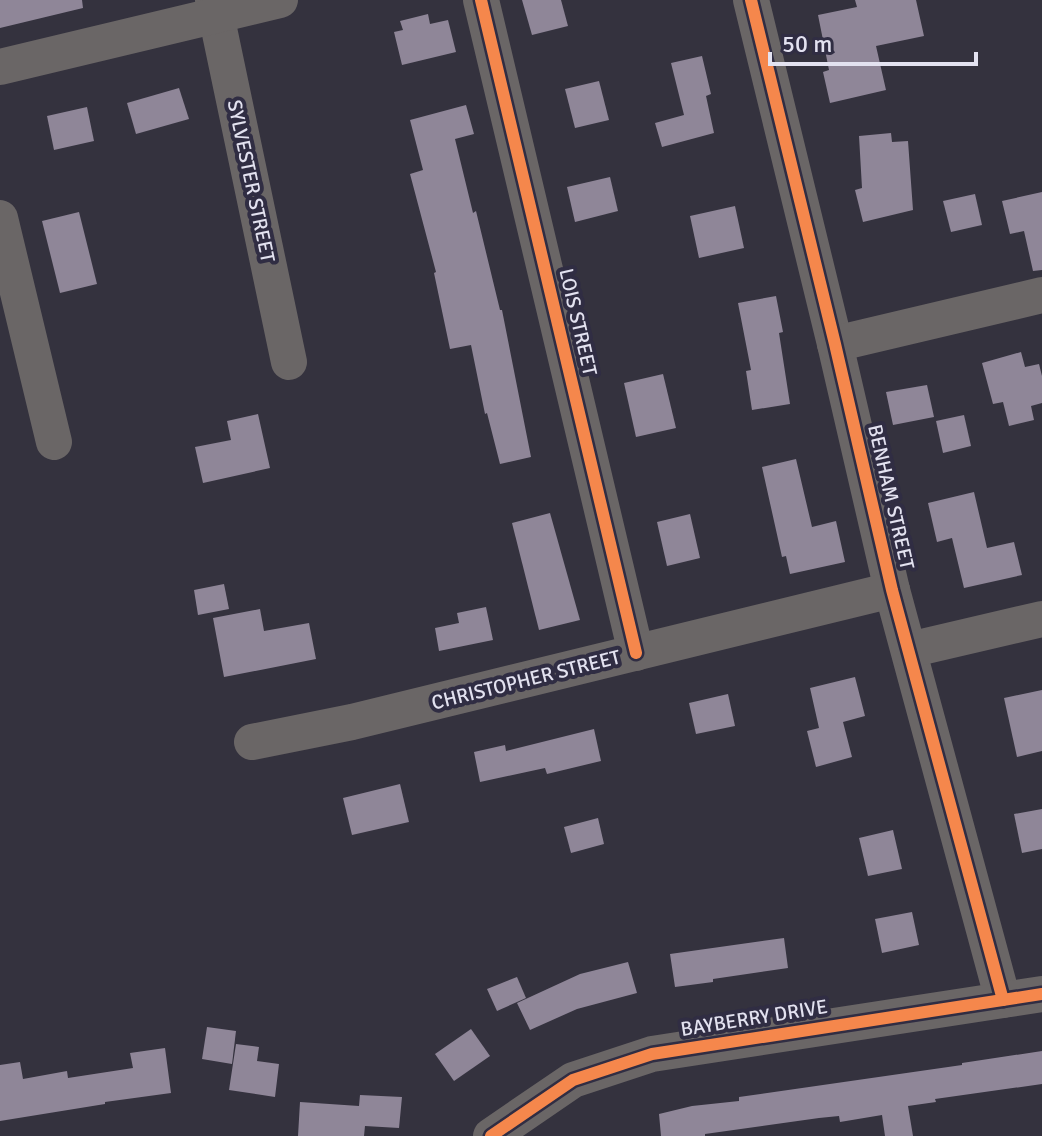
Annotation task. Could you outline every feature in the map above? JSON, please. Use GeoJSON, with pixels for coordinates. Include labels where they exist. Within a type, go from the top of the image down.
{"type":"FeatureCollection","features":[{"type":"Feature","properties":{"kind":"street"},"geometry":{"type":"LineString","coordinates":[[0,67],[214,7],[280,0]]}},
{"type":"Feature","properties":{"kind":"street","name":"LOIS STREET"},"geometry":{"type":"LineString","coordinates":[[481,0],[636,653]]}},
{"type":"Feature","properties":{"kind":"street","name":"BENHAM STREET"},"geometry":{"type":"LineString","coordinates":[[751,0],[892,590],[1003,1000]]}},
{"type":"Feature","properties":{"kind":"street","name":"SYLVESTER STREET"},"geometry":{"type":"LineString","coordinates":[[214,7],[289,362]]}},
{"type":"Feature","properties":{"kind":"street"},"geometry":{"type":"LineString","coordinates":[[0,218],[54,442]]}},
{"type":"Feature","properties":{"kind":"street"},"geometry":{"type":"LineString","coordinates":[[835,344],[1042,295]]}},
{"type":"Feature","properties":{"kind":"street","name":"CHRISTOPHER STREET"},"geometry":{"type":"LineString","coordinates":[[252,742],[352,722],[892,590]]}},
{"type":"Feature","properties":{"kind":"street"},"geometry":{"type":"LineString","coordinates":[[909,650],[1042,619]]}},
{"type":"Feature","properties":{"kind":"street","name":"BAYBERRY DRIVE"},"geometry":{"type":"LineString","coordinates":[[491,1136],[573,1080],[652,1054],[1042,994]]}},
{"type":"Feature","properties":{"kind":"building"},"geometry":{"type":"Polygon","coordinates":[[[0,0],[82,0],[83,8],[0,28],[0,0]]]}},
{"type":"Feature","properties":{"kind":"building"},"geometry":{"type":"Polygon","coordinates":[[[522,0],[561,0],[568,26],[532,35],[522,0]]]}},
{"type":"Feature","properties":{"kind":"building"},"geometry":{"type":"Polygon","coordinates":[[[855,0],[916,0],[924,36],[876,46],[886,90],[830,103],[823,72],[829,70],[818,15],[857,7],[855,0]]]}},
{"type":"Feature","properties":{"kind":"building"},"geometry":{"type":"Polygon","coordinates":[[[428,14],[430,24],[448,20],[456,52],[402,65],[394,32],[403,30],[400,21],[428,14]]]}},
{"type":"Feature","properties":{"kind":"building"},"geometry":{"type":"Polygon","coordinates":[[[702,56],[711,94],[706,96],[714,133],[662,147],[655,123],[684,115],[671,63],[702,56]]]}},
{"type":"Feature","properties":{"kind":"building"},"geometry":{"type":"Polygon","coordinates":[[[599,81],[609,120],[575,128],[565,89],[599,81]]]}},
{"type":"Feature","properties":{"kind":"building"},"geometry":{"type":"Polygon","coordinates":[[[179,88],[189,119],[136,134],[127,103],[179,88]]]}},
{"type":"Feature","properties":{"kind":"building"},"geometry":{"type":"Polygon","coordinates":[[[466,105],[474,134],[455,139],[502,310],[531,457],[500,464],[485,414],[471,345],[450,349],[436,272],[410,174],[423,170],[410,120],[466,105]]]}},
{"type":"Feature","properties":{"kind":"building"},"geometry":{"type":"Polygon","coordinates":[[[87,107],[94,141],[54,150],[47,116],[87,107]]]}},
{"type":"Feature","properties":{"kind":"building"},"geometry":{"type":"Polygon","coordinates":[[[891,133],[892,142],[908,141],[913,210],[863,222],[855,190],[862,188],[859,136],[891,133]]]}},
{"type":"Feature","properties":{"kind":"building"},"geometry":{"type":"Polygon","coordinates":[[[610,177],[618,211],[575,222],[567,187],[610,177]]]}},
{"type":"Feature","properties":{"kind":"building"},"geometry":{"type":"Polygon","coordinates":[[[1042,192],[1042,270],[1033,271],[1024,231],[1010,234],[1002,201],[1042,192]]]}},
{"type":"Feature","properties":{"kind":"building"},"geometry":{"type":"Polygon","coordinates":[[[975,194],[982,225],[951,232],[943,201],[975,194]]]}},
{"type":"Feature","properties":{"kind":"building"},"geometry":{"type":"Polygon","coordinates":[[[735,206],[744,248],[699,258],[690,216],[735,206]]]}},
{"type":"Feature","properties":{"kind":"building"},"geometry":{"type":"Polygon","coordinates":[[[79,212],[97,284],[60,293],[42,221],[79,212]]]}},
{"type":"Feature","properties":{"kind":"building"},"geometry":{"type":"Polygon","coordinates":[[[776,296],[790,404],[752,410],[746,371],[751,370],[738,303],[776,296]]]}},
{"type":"Feature","properties":{"kind":"building"},"geometry":{"type":"Polygon","coordinates":[[[1021,352],[1025,367],[1039,364],[1042,403],[1031,406],[1034,420],[1009,426],[1003,402],[993,404],[982,363],[1021,352]]]}},
{"type":"Feature","properties":{"kind":"building"},"geometry":{"type":"Polygon","coordinates":[[[663,374],[676,428],[636,437],[624,383],[663,374]]]}},
{"type":"Feature","properties":{"kind":"building"},"geometry":{"type":"Polygon","coordinates":[[[927,385],[934,417],[893,425],[886,392],[927,385]]]}},
{"type":"Feature","properties":{"kind":"building"},"geometry":{"type":"Polygon","coordinates":[[[258,414],[270,468],[203,483],[195,447],[231,440],[227,421],[258,414]]]}},
{"type":"Feature","properties":{"kind":"building"},"geometry":{"type":"Polygon","coordinates":[[[964,415],[971,446],[943,453],[936,421],[964,415]]]}},
{"type":"Feature","properties":{"kind":"building"},"geometry":{"type":"Polygon","coordinates":[[[796,459],[812,527],[836,521],[845,562],[790,574],[786,556],[782,557],[762,467],[796,459]]]}},
{"type":"Feature","properties":{"kind":"building"},"geometry":{"type":"Polygon","coordinates":[[[974,492],[987,548],[1014,542],[1022,575],[964,588],[952,538],[937,542],[928,503],[974,492]]]}},
{"type":"Feature","properties":{"kind":"building"},"geometry":{"type":"Polygon","coordinates":[[[550,513],[580,620],[539,630],[512,523],[550,513]]]}},
{"type":"Feature","properties":{"kind":"building"},"geometry":{"type":"Polygon","coordinates":[[[690,514],[700,558],[667,566],[657,522],[690,514]]]}},
{"type":"Feature","properties":{"kind":"building"},"geometry":{"type":"Polygon","coordinates":[[[224,584],[229,609],[198,615],[194,590],[224,584]]]}},
{"type":"Feature","properties":{"kind":"building"},"geometry":{"type":"Polygon","coordinates":[[[486,607],[493,640],[439,651],[435,628],[459,623],[457,613],[486,607]]]}},
{"type":"Feature","properties":{"kind":"building"},"geometry":{"type":"Polygon","coordinates":[[[260,609],[264,631],[309,623],[316,659],[224,677],[213,618],[260,609]]]}},
{"type":"Feature","properties":{"kind":"building"},"geometry":{"type":"Polygon","coordinates":[[[855,677],[865,716],[843,722],[852,757],[816,767],[807,731],[819,728],[810,688],[855,677]]]}},
{"type":"Feature","properties":{"kind":"building"},"geometry":{"type":"Polygon","coordinates":[[[1042,690],[1042,751],[1017,757],[1004,698],[1042,690]]]}},
{"type":"Feature","properties":{"kind":"building"},"geometry":{"type":"Polygon","coordinates":[[[728,694],[735,726],[696,734],[689,703],[728,694]]]}},
{"type":"Feature","properties":{"kind":"building"},"geometry":{"type":"Polygon","coordinates":[[[594,729],[601,761],[547,774],[545,768],[480,782],[474,752],[505,745],[506,751],[594,729]]]}},
{"type":"Feature","properties":{"kind":"building"},"geometry":{"type":"Polygon","coordinates":[[[400,784],[409,822],[352,835],[343,798],[400,784]]]}},
{"type":"Feature","properties":{"kind":"building"},"geometry":{"type":"Polygon","coordinates":[[[1042,809],[1042,849],[1022,853],[1014,814],[1042,809]]]}},
{"type":"Feature","properties":{"kind":"building"},"geometry":{"type":"Polygon","coordinates":[[[598,818],[604,844],[571,853],[564,827],[598,818]]]}},
{"type":"Feature","properties":{"kind":"building"},"geometry":{"type":"Polygon","coordinates":[[[893,830],[902,869],[868,876],[859,838],[893,830]]]}},
{"type":"Feature","properties":{"kind":"building"},"geometry":{"type":"Polygon","coordinates":[[[912,912],[919,945],[882,953],[875,919],[912,912]]]}},
{"type":"Feature","properties":{"kind":"building"},"geometry":{"type":"Polygon","coordinates":[[[784,938],[788,968],[675,987],[670,954],[784,938]]]}},
{"type":"Feature","properties":{"kind":"building"},"geometry":{"type":"Polygon","coordinates":[[[628,962],[637,993],[577,1009],[530,1030],[517,1003],[580,974],[628,962]]]}},
{"type":"Feature","properties":{"kind":"building"},"geometry":{"type":"Polygon","coordinates":[[[517,977],[526,998],[497,1011],[487,989],[517,977]]]}},
{"type":"Feature","properties":{"kind":"building"},"geometry":{"type":"Polygon","coordinates":[[[207,1027],[236,1031],[232,1064],[202,1059],[207,1027]]]}},
{"type":"Feature","properties":{"kind":"building"},"geometry":{"type":"Polygon","coordinates":[[[471,1029],[490,1056],[454,1081],[435,1054],[471,1029]]]}},
{"type":"Feature","properties":{"kind":"building"},"geometry":{"type":"Polygon","coordinates":[[[236,1044],[259,1047],[257,1061],[279,1064],[275,1097],[229,1090],[236,1044]]]}},
{"type":"Feature","properties":{"kind":"building"},"geometry":{"type":"Polygon","coordinates":[[[165,1048],[171,1093],[0,1121],[0,1065],[20,1062],[23,1079],[67,1071],[68,1078],[133,1068],[130,1053],[165,1048]]]}},
{"type":"Feature","properties":{"kind":"building"},"geometry":{"type":"Polygon","coordinates":[[[1042,1051],[1042,1084],[935,1099],[936,1102],[908,1106],[913,1136],[885,1136],[882,1115],[840,1122],[839,1116],[819,1118],[705,1136],[661,1136],[659,1114],[692,1106],[1042,1051]]]}},
{"type":"Feature","properties":{"kind":"building"},"geometry":{"type":"Polygon","coordinates":[[[360,1095],[402,1097],[399,1128],[365,1126],[364,1136],[298,1136],[300,1102],[359,1106],[360,1095]]]}},
{"type":"Feature","properties":{"kind":"cycle path"},"geometry":{"type":"LineString","coordinates":[[481,0],[636,653]]}},
{"type":"Feature","properties":{"kind":"cycle path"},"geometry":{"type":"LineString","coordinates":[[751,0],[892,590],[1003,1000]]}},
{"type":"Feature","properties":{"kind":"cycle path"},"geometry":{"type":"LineString","coordinates":[[491,1136],[573,1080],[652,1054],[1042,994]]}}]}
